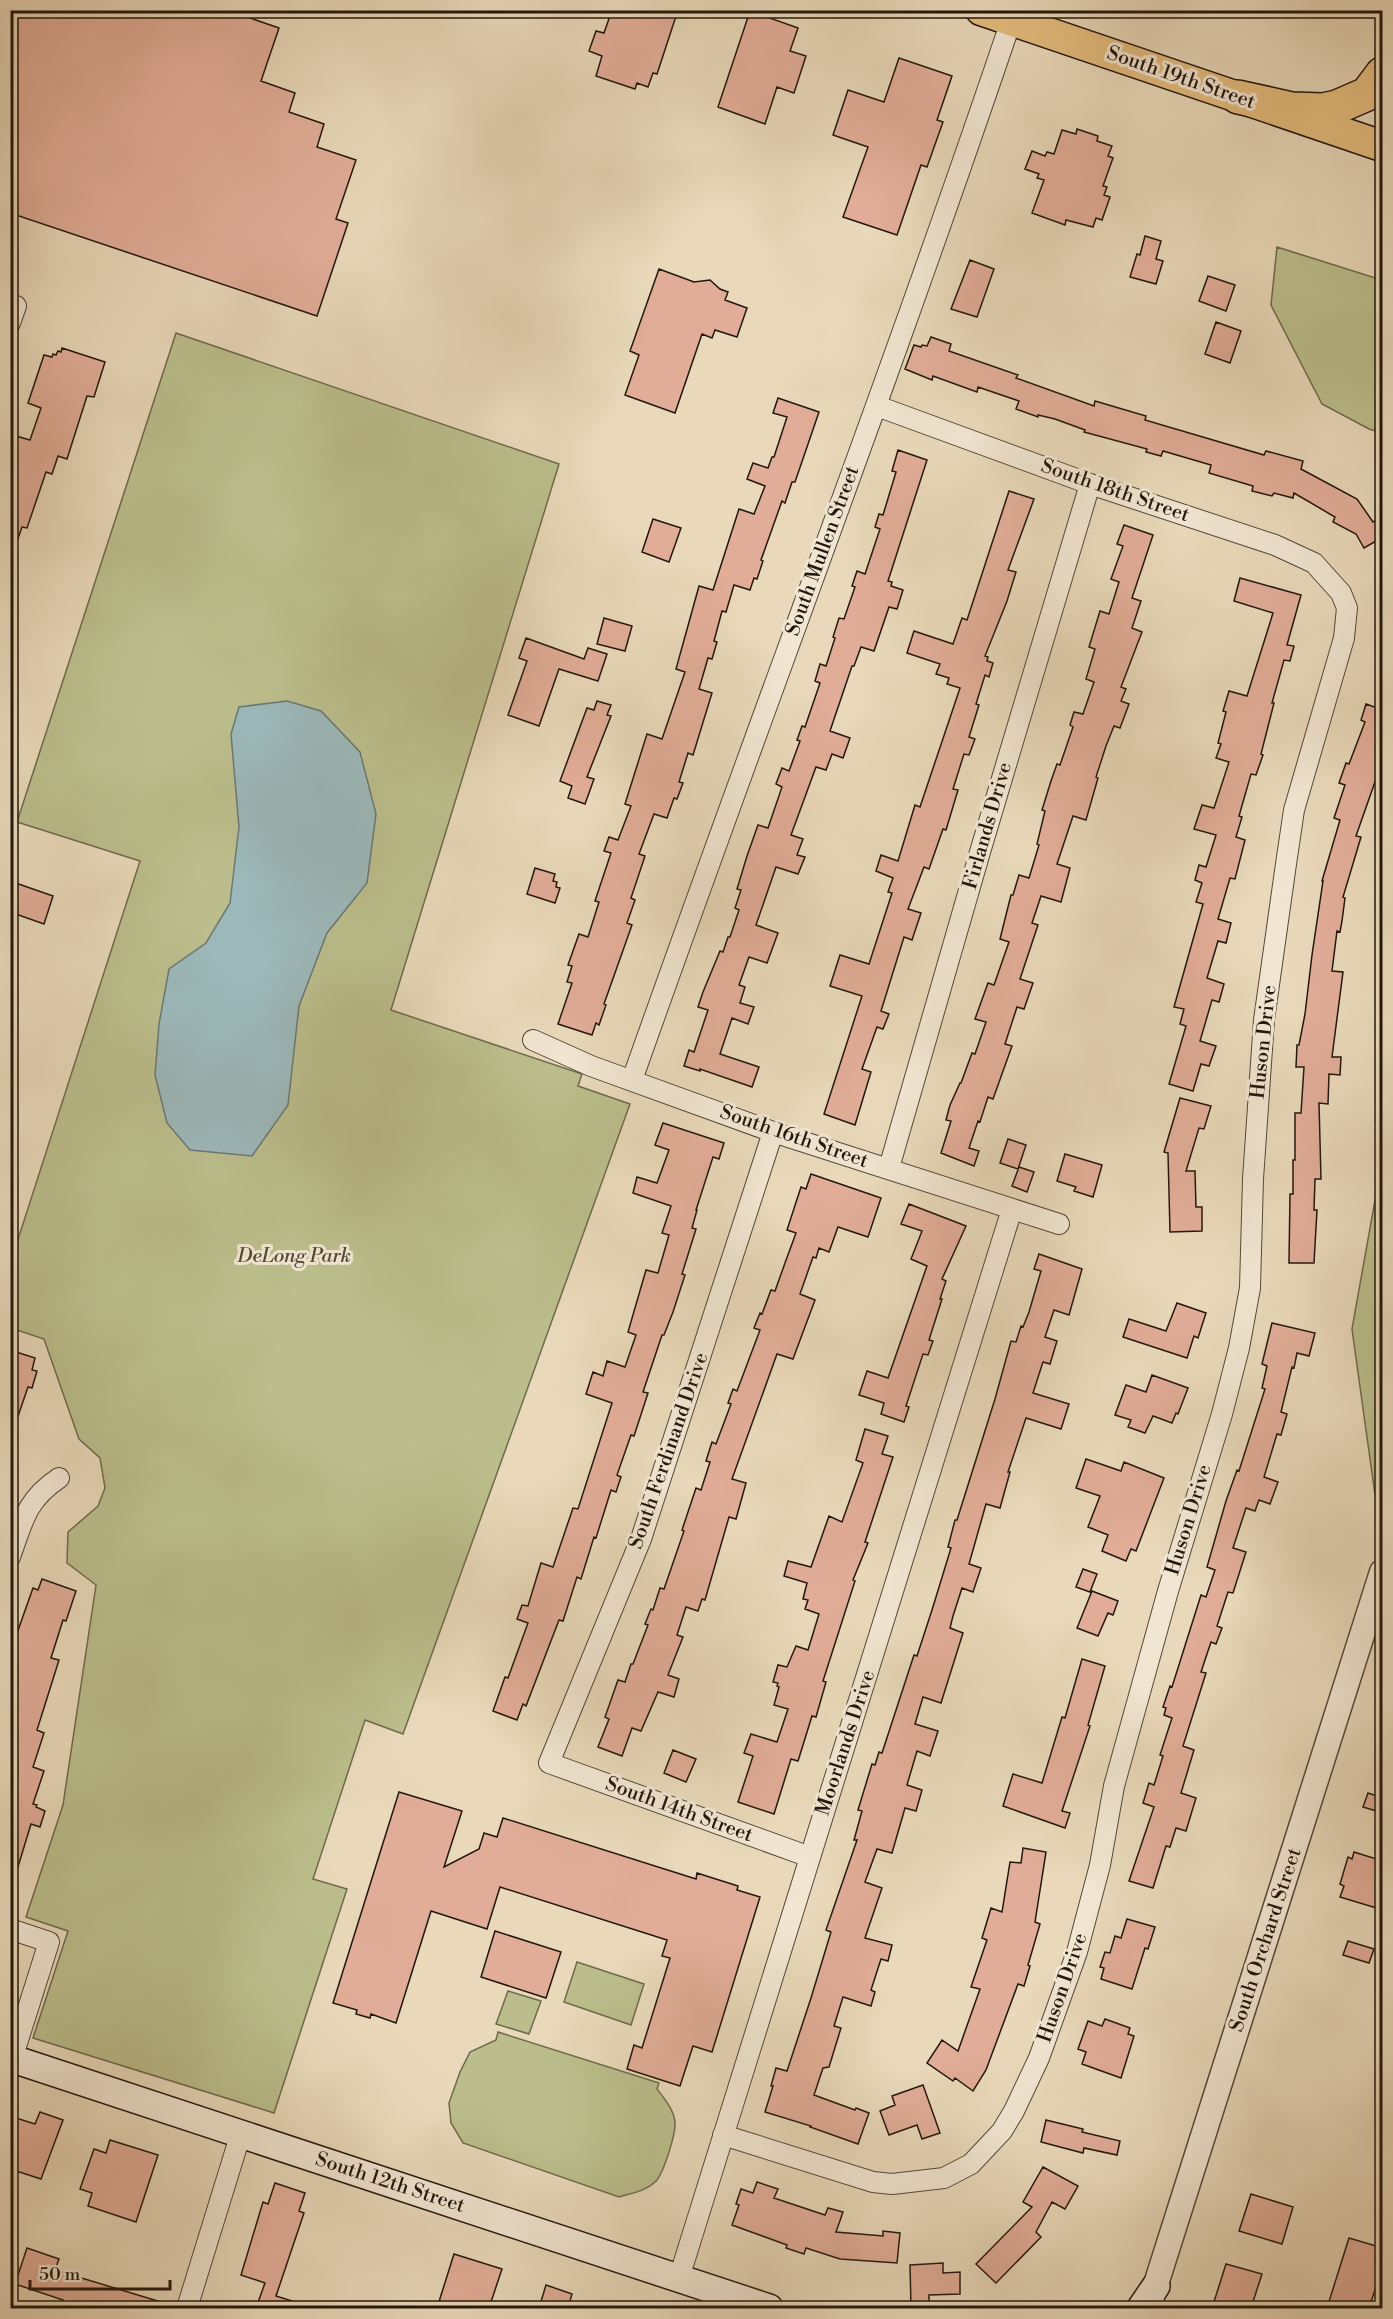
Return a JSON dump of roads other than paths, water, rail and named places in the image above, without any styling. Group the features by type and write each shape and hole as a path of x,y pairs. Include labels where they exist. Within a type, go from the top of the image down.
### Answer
{"highway":[{"path":"1238,97 1292,109 1323,110 1337,107 1367,94 1383,74"}],"main road":[{"name":"South 19th Street","path":"981,10 1383,146"},
{"name":"South 12th Street","path":"11,2058 769,2308"},
{"path":"1142,2308 1152,2297"}],"street":[{"name":"South Mullen Street","path":"632,1080 715,844 877,406 1011,21"},
{"name":"South 18th Street","path":"877,406 1090,484 1275,545 1314,563 1341,593"},
{"name":"Firlands Drive","path":"889,1168 1090,484"},
{"name":"Huson Drive","path":"723,2135 873,2182 892,2184 944,2178 971,2164 1002,2131 1039,2058 1077,1952 1100,1865 1114,1786 1239,1348 1250,1288 1253,1179 1264,1020 1294,810 1344,638 1347,608 1341,593"},
{"name":"South 16th Street","path":"533,1040 591,1066 773,1132 1059,1224"},
{"name":"South Ferdinand Drive","path":"549,1763 641,1539 773,1132"},
{"name":"Moorlands Drive","path":"679,2278 1012,1209"},
{"path":"10,1557 30,1504 44,1488 59,1478"},
{"name":"South Orchard Street","path":"1152,2297 1383,1572"},
{"name":"South 14th Street","path":"549,1763 810,1857"},
{"path":"10,1929 49,1942 11,2058"},
{"path":"187,2308 241,2133"}],"water":[{"path":"287,701 321,711 360,752 376,814 367,883 327,933 299,1006 288,1105 252,1156 190,1150 167,1123 155,1075 159,1024 169,969 206,943 230,903 239,827 231,734 239,707"}],"park label":[{"name":"DeLong Park","path":"294,1256"}]}
